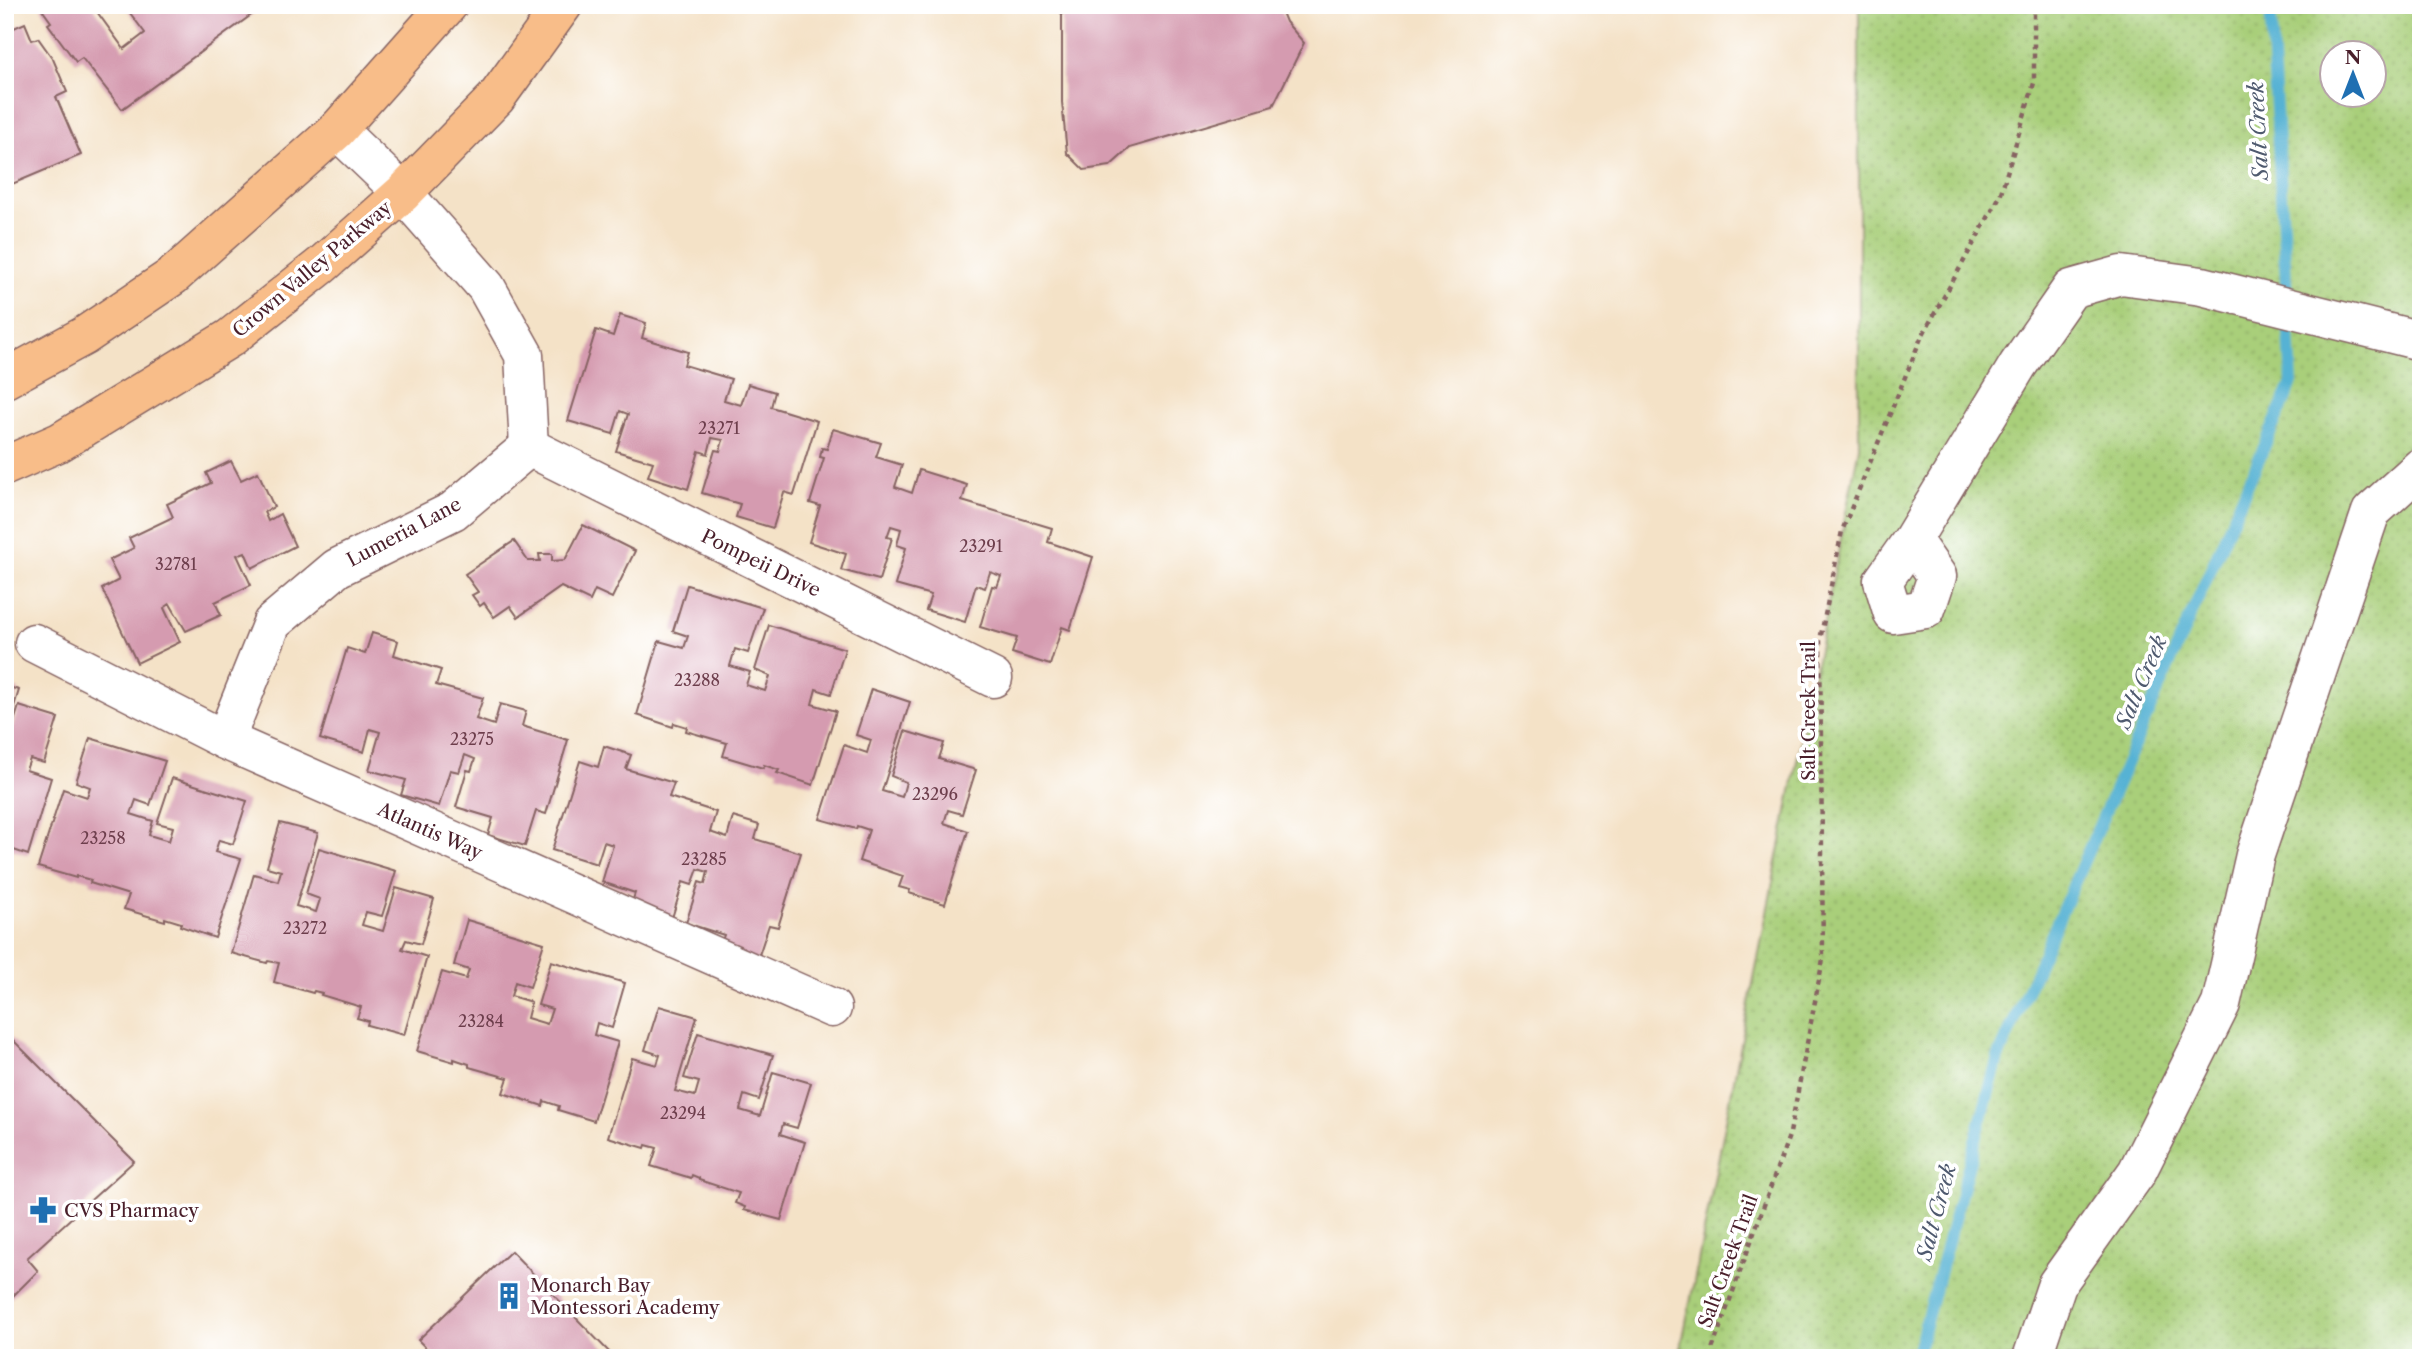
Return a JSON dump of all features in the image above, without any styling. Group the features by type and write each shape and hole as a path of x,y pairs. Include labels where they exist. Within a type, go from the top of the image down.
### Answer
{"main road":[{"path":"5,379 84,336 173,276 337,130 449,5"},
{"name":"Crown Valley Parkway","path":"5,466 60,442 230,338 322,265 403,193 496,97 563,5"}],"street":[{"path":"337,130 403,193 486,287 524,355 529,447"},
{"path":"1912,540 2018,365 2071,289 2121,275 2202,286 2421,341"},
{"name":"Pompeii Drive","path":"529,447 993,678"},
{"name":"Lumeria Lane","path":"225,740 272,623 337,568 453,511 529,447"},
{"path":"2032,1358 2057,1284 2137,1172 2221,1003 2255,855 2371,512 2421,467"},
{"name":"Atlantis Way","path":"34,643 225,740 832,1008"}],"path":[{"name":"Salt Creek Trail","path":"1709,1358 1790,1133 1823,959 1820,640 1842,531 1921,338 2000,195 2034,83 2034,5"}],"green space":[{"path":"1859,5 2421,5 2421,1358 1679,1358 1859,447"}],"building":[{"path":"45,5 92,5 124,49 145,33 124,5 176,5 178,8 182,5 265,5 122,109 82,58 76,62 48,24 51,22 41,8"},
{"path":"1053,5 1279,5 1286,22 1304,43 1273,106 1130,148 1110,166 1084,170 1067,153 1062,102 1062,14"},
{"path":"25,23 32,40 38,38 53,59 67,92 56,97 81,155 5,187 5,32"},
{"path":"620,315 646,323 642,338 688,352 684,365 731,379 724,400 741,405 748,384 775,392 771,407 817,421 794,495 784,492 773,528 736,517 740,504 702,493 715,450 720,451 723,440 712,438 708,454 699,451 688,489 648,476 653,462 616,451 628,414 620,411 613,434 568,421 596,330 613,336"},
{"path":"833,429 881,443 876,457 902,465 895,487 912,493 919,470 967,485 962,501 1052,528 1048,542 1093,557 1070,630 1062,627 1050,665 1012,653 1017,638 980,627 992,586 997,587 1001,576 990,572 985,588 976,585 965,622 926,610 931,595 895,585 906,548 897,545 901,529 891,526 887,537 892,538 879,580 841,570 846,554 809,542 820,506 810,503 824,458 820,457 822,448 827,449"},
{"path":"231,461 241,480 258,472 274,507 264,512 268,521 280,514 295,546 252,568 245,552 237,555 251,585 215,602 221,615 186,631 170,604 164,608 180,642 137,663 102,589 119,580 109,560 134,548 129,538 173,517 167,504 211,483 206,473"},
{"path":"583,525 635,551 612,598 595,590 590,601 561,587 518,617 510,606 494,617 484,603 480,606 472,595 478,592 465,574 514,541 528,561 540,561 539,554 552,554 552,561 565,560"},
{"path":"687,585 763,608 748,653 735,649 730,666 750,672 746,685 765,691 770,676 755,670 769,625 845,649 831,694 816,689 812,704 836,711 813,785 777,773 779,770 764,765 763,768 723,756 727,743 686,731 687,727 674,723 673,727 637,715 659,641 684,648 688,636 673,631"},
{"path":"372,633 398,641 394,655 441,670 436,685 483,698 476,719 494,725 500,704 526,711 522,726 568,740 546,814 536,811 525,846 488,835 493,818 456,807 467,770 471,771 475,759 465,755 459,772 450,770 439,806 401,795 406,780 369,770 380,732 370,729 364,752 320,739 347,648 365,654"},
{"path":"5,686 19,690 6,733 5,733"},
{"path":"871,689 910,702 882,791 902,797 906,782 891,776 905,731 944,743 939,759 976,770 962,814 948,810 944,823 968,831 945,904 909,893 910,890 899,887 903,876 859,861 869,830 820,819 844,745 867,753 871,740 856,735"},
{"path":"19,706 58,718 44,763 30,759 26,770 51,778 28,855 5,847 5,750"},
{"path":"90,738 165,761 150,805 136,800 131,814 153,821 149,835 169,841 173,827 157,823 172,778 247,801 233,844 219,840 215,852 241,859 215,938 180,926 181,923 124,909 129,895 90,883 91,880 38,867 63,789 87,797 90,787 76,782"},
{"path":"604,746 631,755 626,769 674,783 669,797 716,812 710,832 727,838 733,817 759,825 755,839 801,853 778,927 769,925 757,961 719,950 724,935 686,923 699,882 705,884 708,872 698,869 692,885 683,882 672,918 631,906 635,893 602,882 613,845 604,842 597,864 552,850 580,761 598,767"},
{"path":"280,823 318,833 296,906 316,912 320,899 306,894 319,848 396,871 382,916 366,912 362,925 383,931 396,888 434,899 421,944 406,940 402,949 427,957 404,1035 367,1025 368,1021 357,1018 361,1007 321,995 322,993 274,982 279,963 267,963 231,953 254,874 278,881 281,871 267,867"},
{"path":"467,920 544,943 530,987 515,982 511,996 531,1002 527,1018 547,1024 552,1009 538,1005 551,961 625,983 612,1028 597,1023 594,1035 618,1042 594,1121 558,1110 559,1106 544,1101 543,1106 503,1093 508,1078 469,1067 469,1064 454,1059 454,1062 417,1051 442,972 466,979 469,970 454,965"},
{"path":"659,1006 697,1017 675,1091 695,1096 699,1082 684,1078 698,1033 773,1055 759,1100 744,1095 740,1110 760,1116 773,1072 811,1083 797,1128 783,1124 780,1134 805,1142 781,1220 744,1210 745,1207 735,1203 739,1193 699,1180 692,1175 691,1178 651,1166 657,1148 646,1145 645,1148 608,1137 632,1058 657,1065 660,1055 645,1050"},
{"name":"CVS Pharmacy","path":"5,1032 134,1161 27,1258 38,1271 5,1304"},
{"name":"Monarch Bay Montessori Academy","path":"511,1251 615,1358 436,1358 418,1340"}],"waterway":[{"name":"Salt Creek","path":"1916,1358 1998,1058 2292,383 2270,5"}],"place":[{"name":"CVS Pharmacy","path":"43,1210"},
{"name":"Monarch Bay Montessori Academy","path":"509,1296"}]}
